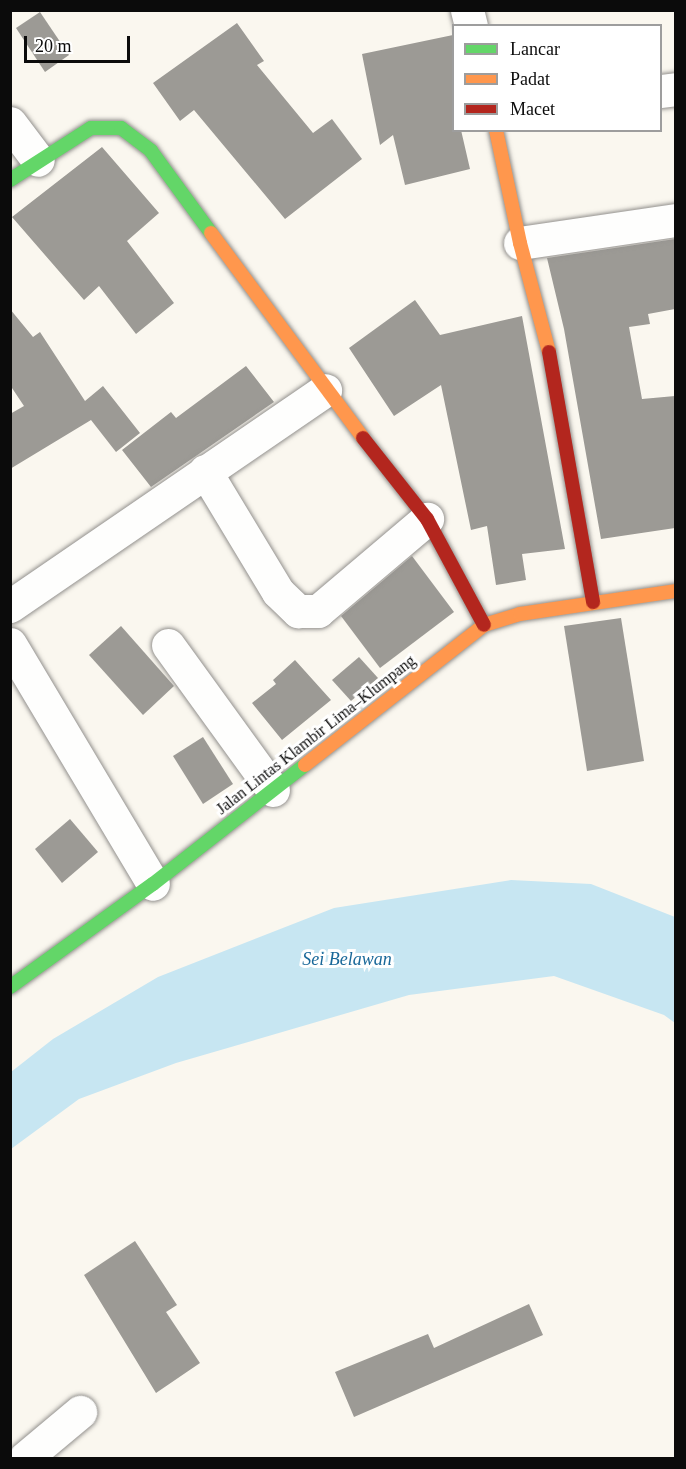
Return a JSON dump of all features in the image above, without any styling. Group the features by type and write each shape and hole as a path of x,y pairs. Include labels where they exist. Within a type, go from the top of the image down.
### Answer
{"street":[{"path":"10,123 38,160"},
{"path":"10,180 38,160 92,128 108,126 121,128 151,151 325,390 427,519 484,625"},
{"path":"496,132 520,243 546,332 593,602"},
{"path":"520,243 675,220"},
{"path":"10,606 325,390"},
{"path":"205,471 278,591 298,611 318,611 427,519"},
{"name":"Jalan Lintas Klambir Lima–Klumpang","path":"10,987 153,884 484,625 593,602 675,591"},
{"path":"10,644 153,884"},
{"path":"168,645 273,790"},
{"path":"25,1458 80,1412"}],"water":[{"name":"Sei Belawan","path":"511,880 591,884 675,917 675,1023 664,1015 554,976 409,995 176,1063 79,1099 11,1149 11,1072 53,1039 158,977 334,908"}],"building":[{"path":"40,12 69,55 45,72 16,28"},
{"path":"237,23 264,61 257,65 313,133 332,119 362,159 285,219 194,110 180,121 153,83"},
{"path":"452,35 452,132 461,132 470,169 405,185 393,135 380,145 362,54"},
{"path":"102,147 159,213 127,241 174,303 136,334 99,286 84,300 12,217"},
{"path":"675,239 675,309 648,314 650,324 629,327 642,399 675,396 675,528 601,539 564,329 547,258"},
{"path":"415,300 440,335 522,316 565,549 522,554 526,580 496,585 487,526 471,530 441,385 394,416 349,348"},
{"path":"10,309 33,337 40,332 85,401 103,386 140,433 116,452 91,420 10,469 10,414 24,406 10,385"},
{"path":"246,366 274,402 151,487 122,450 171,412 176,418"},
{"path":"412,556 454,612 380,668 341,616"},
{"path":"621,618 644,761 587,771 564,626"},
{"path":"121,626 174,686 143,715 89,655"},
{"path":"359,657 378,678 351,701 332,680"},
{"path":"295,660 331,700 282,740 252,703 276,684 273,680"},
{"path":"203,737 233,784 203,804 173,756"},
{"path":"70,819 98,852 62,883 35,849"},
{"path":"135,1241 177,1305 166,1312 200,1363 156,1393 84,1275"},
{"path":"529,1304 543,1335 354,1417 335,1372 428,1334 434,1348"}],"traffic: fast":[{"path":"10,180 91,128 121,128 151,151 211,233"},
{"path":"10,987 153,884 305,765"}],"traffic: slow":[{"path":"496,132 520,243 549,352"},
{"path":"211,233 363,438"},
{"path":"305,765 484,625 520,614 676,591"}],"traffic: jam":[{"path":"549,352 593,602"},
{"path":"363,438 427,519 484,625"}]}
